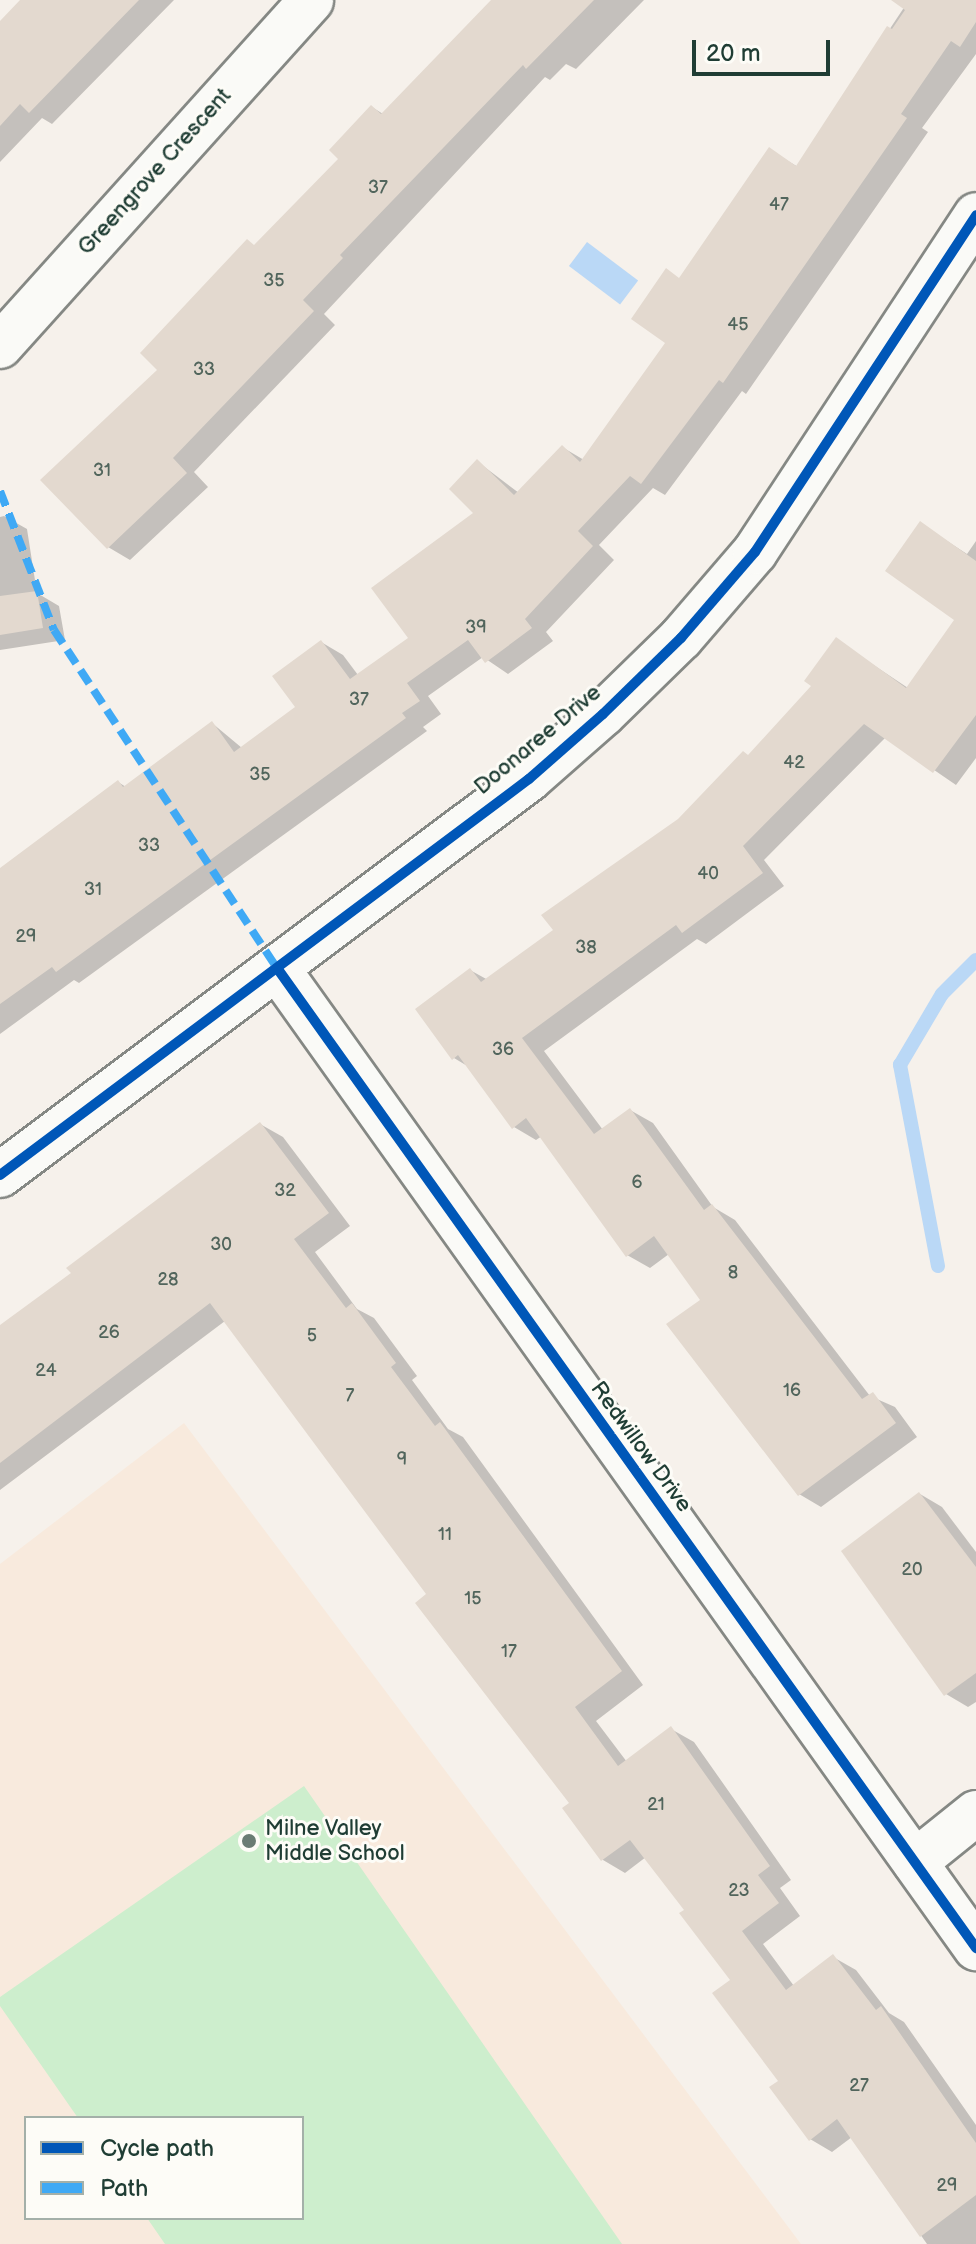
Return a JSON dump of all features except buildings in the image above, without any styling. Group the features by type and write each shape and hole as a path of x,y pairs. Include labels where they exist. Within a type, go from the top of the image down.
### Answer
{"street":[{"name":"Greengrove Crescent","path":"0,346 311,0"},
{"name":"Doonaree Drive","path":"0,1175 277,968 359,901 529,779 681,638 755,552 976,215"},
{"name":"Redwillow Drive","path":"277,968 976,1948"},
{"path":"915,1862 976,1813"}],"shaded area":[{"name":"Milne Valley Middle School","path":"184,1423 801,2244 0,2244 0,1564"}],"green space":[{"path":"304,1786 622,2244 165,2244 148,2220 304,2220 304,2116 77,2116 0,2006 0,1997"}],"water":[{"path":"587,242 638,281 620,304 569,266"}],"waterway":[{"path":"938,1266 900,1065 942,994 976,960"}],"marked path":[{"path":"0,491 54,630 277,968"}],"cycle path":[{"path":"0,1175 529,779 603,714 681,638 755,552 976,215"},
{"path":"277,968 976,1948"}],"place":[{"name":"Milne Valley Middle School","path":"249,1841"}]}
